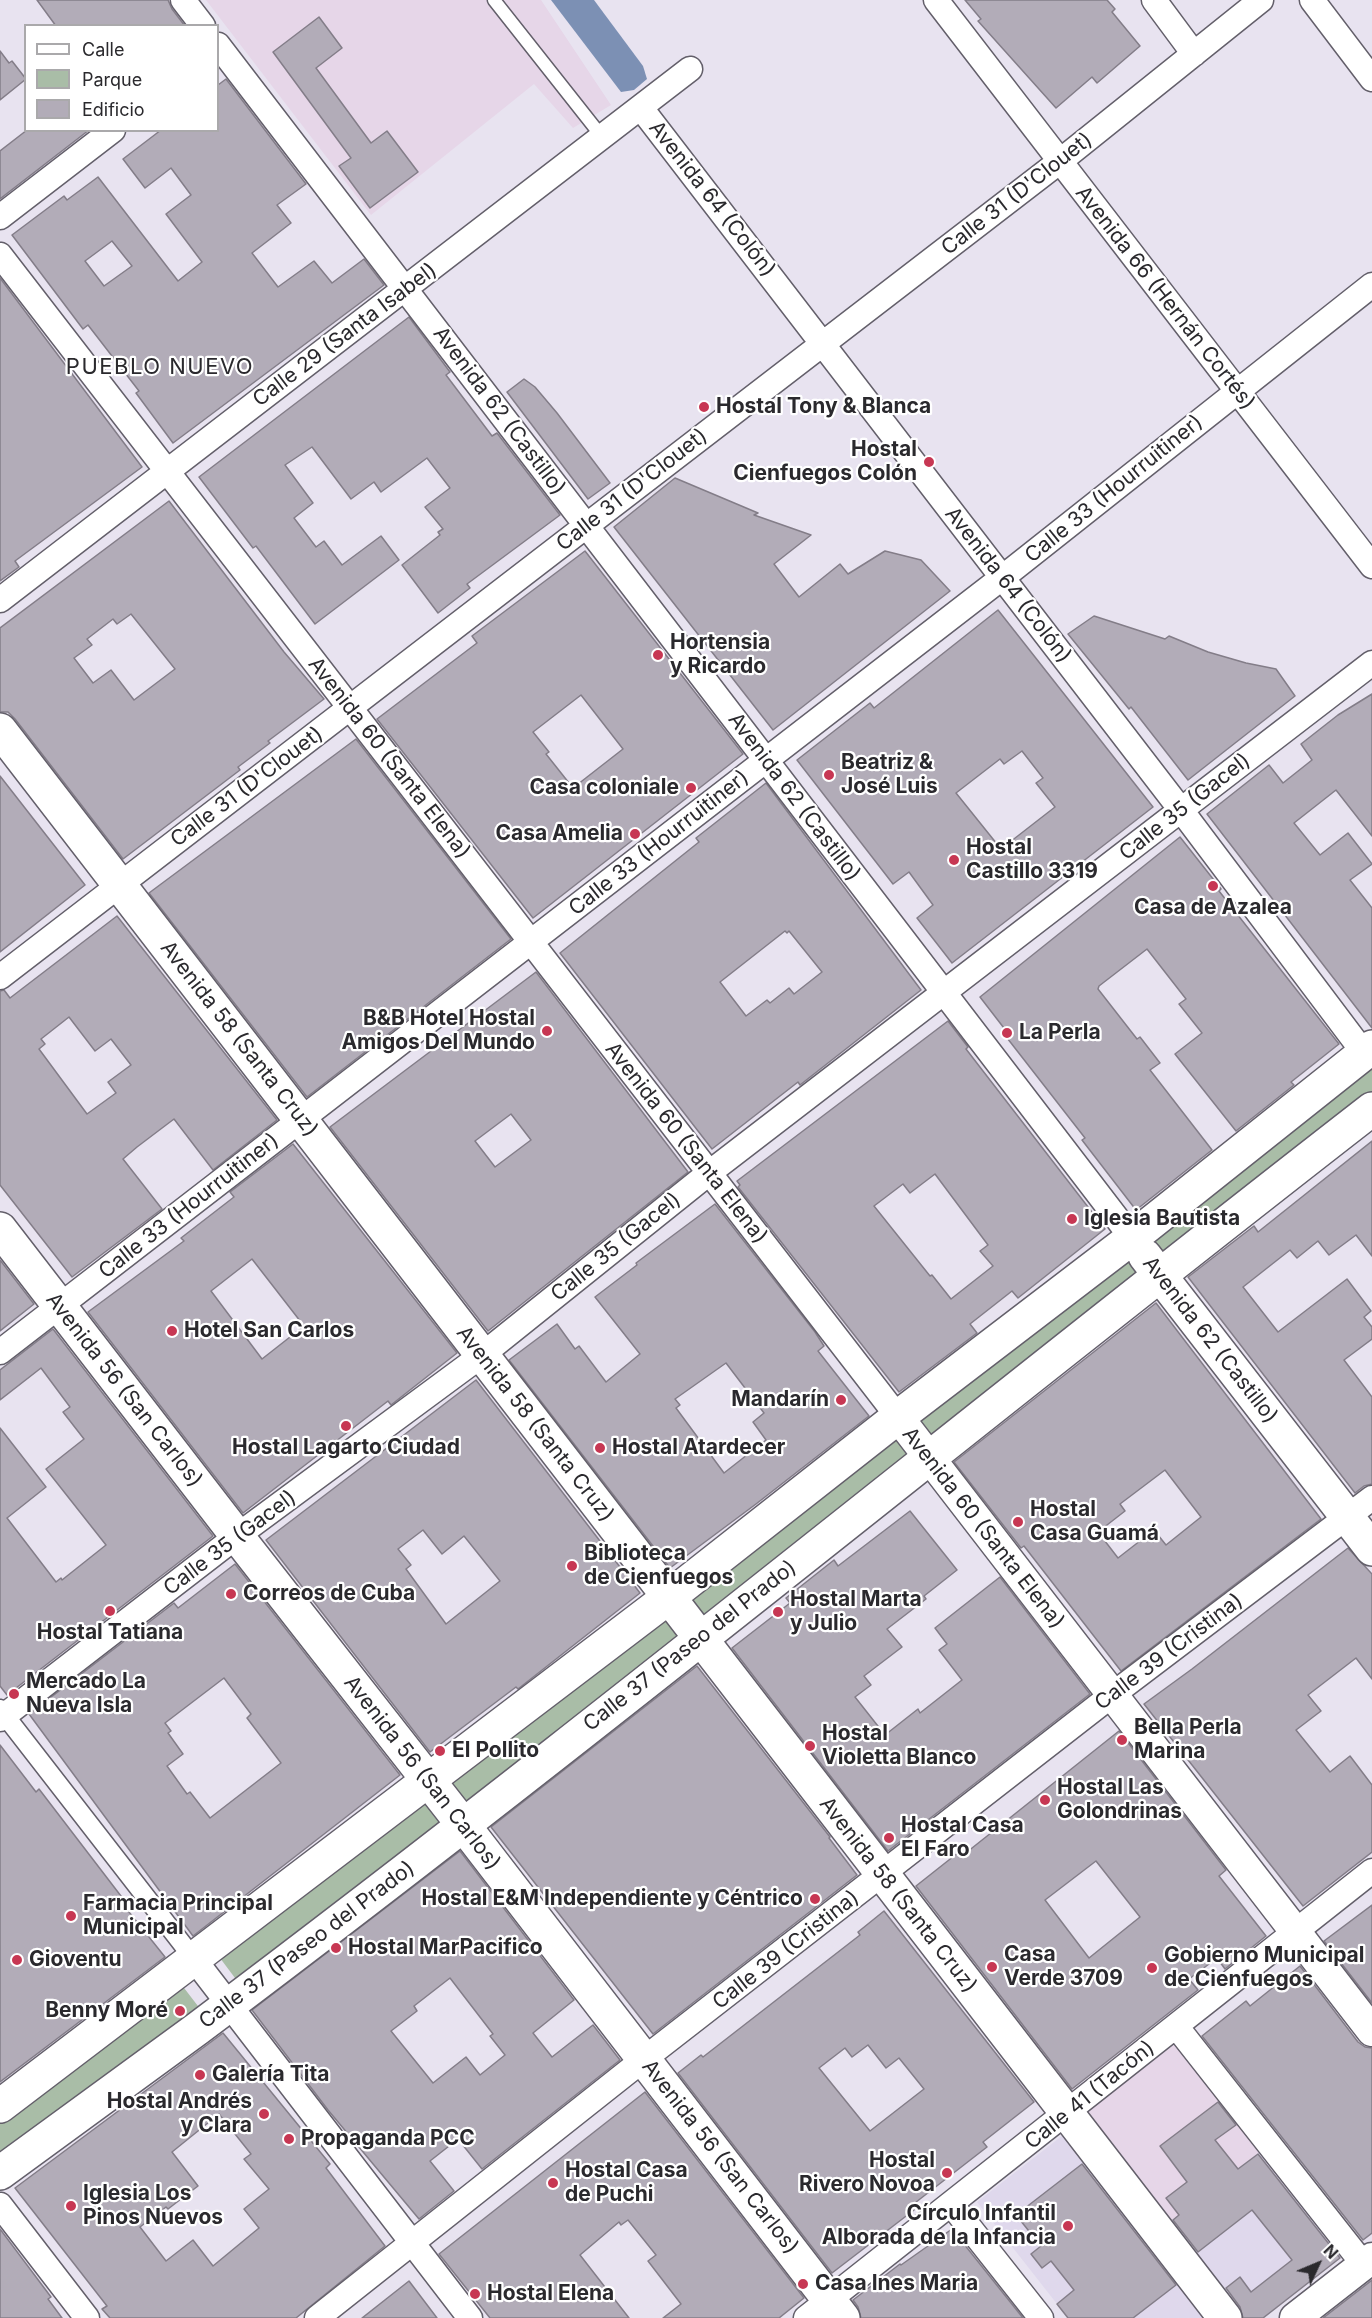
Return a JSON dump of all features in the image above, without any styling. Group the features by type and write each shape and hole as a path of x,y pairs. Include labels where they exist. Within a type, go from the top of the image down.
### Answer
{"main road":[{"name":"Avenida 58 (Santa Cruz)","path":"0,730 1225,2318"},
{"path":"0,2106 669,1598 898,1417 1369,1054"},
{"name":"Calle 37 (Paseo del Prado)","path":"0,2173 229,2005 463,1825 1159,1274 1372,1109"},
{"name":"Avenida 56 (San Carlos)","path":"0,1229 644,2059 826,2312"},
{"name":"Avenida 62 (Castillo)","path":"1132,1238 1159,1274 1360,1508 1372,1549"}],"street":[{"path":"183,0 201,24"},
{"name":"Avenida 66 (Hernán Cortés)","path":"936,0 1372,566"},
{"path":"1154,0 1194,54"},
{"name":"Calle 31 (D'Clouet)","path":"0,977 1059,162 1261,0"},
{"path":"1312,0 1372,79"},
{"name":"Avenida 62 (Castillo)","path":"219,49 1132,1238"},
{"name":"Calle 29 (Santa Isabel)","path":"0,600 690,69"},
{"name":"Avenida 64 (Colón)","path":"641,108 1369,1054"},
{"path":"0,216 110,132"},
{"name":"Avenida 60 (Santa Elena)","path":"0,255 1372,2031"},
{"name":"Calle 33 (Hourruitiner)","path":"0,1352 1002,577 1372,285"},
{"name":"Calle 35 (Gacel)","path":"2,1714 482,1354 709,1173 1372,663"},
{"name":"Calle 39 (Cristina)","path":"316,2318 644,2059 1112,1695 1360,1508"},
{"path":"2,1714 470,2318"},
{"name":"Calle 41 (Tacón)","path":"826,2312 951,2204 1372,1871"},
{"path":"1176,2026 1368,2261 1295,2318"},
{"path":"951,2204 1041,2318"},
{"path":"0,2205 87,2318"}],"lane":[{"path":"494,0 603,138"}],"shaded area":[{"path":"206,0 541,0 611,105 573,128 534,84 371,215"},
{"path":"1175,2044 1260,2152 1168,2223 1084,2114"},
{"name":"Círculo Infantil Alborada de la Infancia","path":"1067,2132 1214,2318 1068,2318 977,2202"},
{"path":"1260,2152 1341,2257 1263,2318 1242,2318 1168,2223"}],"green space":[{"path":"1372,1058 1372,1097 238,1982 217,1954"},
{"path":"181,1984 201,2010 0,2162 0,2121"}],"water":[{"path":"551,0 594,0 643,66 647,79 634,90 621,92"}],"building":[{"path":"37,0 168,0 183,24 55,24"},
{"path":"965,0 1107,0 1115,9 1112,12 1140,46 1097,83 1092,77 1056,108 978,21 981,19"},
{"path":"319,17 342,48 316,68 371,143 387,131 418,172 370,208 339,166 351,158 273,52"},
{"path":"0,51 9,63 12,61 24,76 24,81 0,100"},
{"path":"226,79 306,184 277,205 291,223 252,253 278,287 314,261 332,283 364,259 384,285 173,443 136,393 139,391 88,325 83,329 12,235 64,196 67,200 98,177 178,281 202,262 166,214 191,195 171,168 145,188 123,159 158,132 219,132 219,84","holes":["112,241 132,266 104,286 85,261"]},
{"path":"24,132 86,132 0,199 0,151"},
{"path":"0,278 142,467 15,561 19,567 0,581"},
{"path":"409,317 450,372 446,375 492,436 497,433 560,515 467,584 470,588 438,613 402,565 440,535 438,532 443,529 425,507 450,488 427,458 381,492 374,482 351,499 312,447 285,465 313,503 294,518 316,547 324,541 342,565 381,536 399,560 315,624 256,546 253,548 199,477"},
{"path":"524,379 535,387 557,413 610,483 588,499 507,392"},
{"path":"675,478 758,513 754,515 811,535 774,564 799,597 840,564 848,574 885,551 921,560 950,591 773,730 614,527"},
{"path":"169,501 284,652 324,699 268,741 270,743 238,767 240,770 123,859 15,719 8,712 0,712 0,628","holes":["131,614 175,669 134,700 111,670 93,683 74,658 92,645 87,639 113,619 117,624"]},
{"path":"585,551 743,754 533,918 377,719 477,643 472,636","holes":["581,695 623,749 573,788 546,754 549,752 533,732"]},
{"path":"998,610 1153,807 952,963 917,918 933,905 909,872 893,884 797,760 870,703 874,708","holes":["1022,751 1043,778 1036,783 1055,807 1001,849 956,793 1000,759 1004,764"]},
{"path":"1094,616 1165,639 1169,636 1208,652 1276,669 1295,696 1188,780 1131,707 1129,709 1068,634"},
{"path":"1372,694 1372,836 1336,790 1294,823 1320,855 1348,833 1372,864 1350,880 1372,908 1372,1028 1207,814 1269,765 1283,783 1312,760 1301,744 1338,715"},
{"path":"356,739 511,939 307,1097 149,893"},
{"path":"0,776 85,885 0,952"},
{"path":"766,783 921,990 800,1085 798,1082 712,1149 560,953 699,842 696,838","holes":["785,931 787,933 789,931 822,972 794,994 789,988 770,1003 767,1000 746,1016 720,982"]},
{"path":"1180,837 1221,889 1219,891 1339,1044 1291,1082 1294,1085 1236,1131 1175,1054 1202,1033 1179,1004 1186,999 1147,949 1099,986 1098,989 1137,1039 1140,1037 1160,1063 1150,1070 1212,1150 1136,1210 1082,1140 1085,1138 1004,1034 1007,1032 980,997"},
{"path":"117,916 277,1120 213,1170 174,1119 137,1147 123,1159 162,1209 72,1277 0,1185 0,991 4,990 10,998","holes":["69,1017 95,1051 111,1039 131,1065 108,1082 116,1093 87,1114 39,1049 45,1044 41,1039"]},
{"path":"536,972 688,1172 488,1331 330,1127","holes":["511,1114 531,1140 495,1167 475,1141"]},
{"path":"948,1021 968,1047 966,1049 1105,1229 1018,1298 1012,1291 970,1324 977,1333 899,1392 738,1187 740,1185 737,1181","holes":["935,1174 988,1245 980,1251 993,1266 951,1299 874,1206 903,1184 910,1193"]},
{"path":"1372,1141 1372,1256 1356,1235 1329,1255 1318,1241 1297,1258 1290,1250 1243,1287 1278,1332 1347,1279 1371,1311 1364,1317 1372,1327 1372,1339 1344,1360 1372,1397 1372,1484 1364,1486 1355,1493 1188,1277 1254,1226 1258,1232"},
{"path":"293,1144 457,1353 391,1405 388,1401 243,1513 88,1312 184,1241 181,1238 234,1197 230,1192","holes":["252,1259 304,1326 262,1359 211,1291"]},
{"path":"715,1204 815,1332 824,1346 818,1351 869,1416 670,1568 509,1360 557,1324 575,1349 579,1346 606,1382 640,1354 595,1297 637,1265 636,1263","holes":["726,1363 764,1413 753,1422 766,1440 724,1473 676,1408 680,1405 675,1399"]},
{"path":"0,1260 34,1304 0,1331"},
{"path":"1156,1303 1321,1519 1121,1671 1024,1546 1021,1548 954,1462","holes":["1165,1470 1201,1517 1166,1545 1154,1530 1118,1558 1098,1532 1125,1511 1120,1504"]},
{"path":"53,1329 213,1536 7,1695 0,1686 0,1428 46,1487 7,1518 56,1582 61,1578 62,1580 106,1545 46,1469 84,1439 63,1412 70,1407 41,1368 0,1400 0,1370"},
{"path":"476,1380 640,1593 518,1689 516,1687 430,1752 266,1540","holes":["423,1530 442,1554 464,1536 500,1581 446,1624 406,1569 411,1565 398,1549"]},
{"path":"910,1511 957,1570 924,1596 926,1599 887,1629 902,1647 864,1676 871,1685 855,1697 885,1735 918,1709 920,1713 962,1680 939,1650 947,1644 935,1628 1000,1577 1090,1694 888,1851 732,1648 790,1603 786,1598 834,1560 838,1566"},
{"path":"1348,1548 1372,1574 1372,1679 1356,1658 1308,1695 1321,1711 1296,1730 1330,1772 1350,1756 1372,1785 1372,1852 1303,1906 1144,1704"},
{"path":"235,1564 400,1775 193,1936 29,1714 174,1603 178,1608","holes":["224,1678 251,1714 247,1718 281,1763 210,1818 190,1792 187,1794 167,1766 183,1754 168,1733 171,1731 165,1723"]},
{"path":"697,1666 857,1875 653,2034 491,1827"},
{"path":"1119,1731 1226,1870 1219,1876 1266,1936 1225,1969 1217,1958 1189,1979 1198,1990 1072,2089 916,1886 959,1852 962,1856","holes":["1096,1861 1140,1917 1089,1958 1045,1900"]},
{"path":"0,1745 36,1792 39,1789 124,1900 121,1902 165,1957 0,2082"},
{"path":"460,1851 574,2000 533,2033 552,2057 593,2025 620,2060 482,2169 458,2139 430,2161 454,2191 419,2219 328,2110 252,2010","holes":["450,1978 493,2034 490,2036 505,2055 480,2075 466,2057 433,2083 391,2031 417,2011 414,2006"]},
{"path":"1372,1905 1372,2003 1324,1941"},
{"path":"884,1911 1034,2102 983,2142 987,2147 911,2206 914,2210 832,2273 678,2073 701,2055 703,2057 860,1935 858,1932","holes":["868,2045 886,2068 899,2058 924,2089 870,2131 819,2068 845,2048 852,2057"]},
{"path":"1300,1966 1358,2042 1365,2047 1372,2048 1372,2233 1363,2240 1202,2036 1246,2001 1250,2006"},
{"path":"223,2033 330,2164 326,2168 385,2246 296,2318 110,2318 102,2309 107,2306 15,2188","holes":["219,2114 251,2154 244,2159 269,2189 244,2209 259,2228 213,2266 193,2240 166,2261 140,2227 198,2186 172,2152"]},
{"path":"645,2092 804,2298 779,2318 663,2318 681,2304 648,2261 656,2255 628,2220 621,2225 619,2222 580,2255 629,2318 490,2318 439,2254"},
{"path":"1218,2102 1236,2125 1215,2140 1238,2169 1258,2154 1340,2258 1263,2318 1243,2318 1240,2307 1226,2288 1240,2277 1251,2292 1292,2260 1252,2210 1198,2252 1173,2220 1179,2215 1166,2198 1187,2182 1160,2146"},
{"path":"1082,2164 1176,2285 1133,2318 1068,2318 1057,2304 1074,2290 1051,2261 1042,2268 1031,2254 1041,2246 1016,2215"},
{"path":"0,2229 51,2297 48,2299 62,2318 0,2318"},
{"path":"952,2229 1023,2318 861,2318 853,2300 900,2264"},
{"path":"1372,2280 1372,2318 1323,2318"},
{"path":"409,2281 437,2318 362,2318"}],"place":[{"name":"Hostal Tony & Blanca","path":"704,407"},
{"name":"Hostal Cienfuegos Colón","path":"929,462"},
{"name":"Hortensia y Ricardo","path":"658,655"},
{"name":"Beatriz & José Luis","path":"829,775"},
{"name":"Casa coloniale","path":"691,788"},
{"name":"Casa Amelia","path":"635,834"},
{"name":"Hostal Castillo 3319","path":"954,860"},
{"name":"Casa de Azalea","path":"1213,886"},
{"name":"B&B Hotel Hostal Amigos Del Mundo","path":"547,1031"},
{"name":"La Perla","path":"1007,1033"},
{"name":"Iglesia Bautista","path":"1072,1219"},
{"name":"Hotel San Carlos","path":"172,1331"},
{"name":"Mandarín","path":"841,1400"},
{"name":"Hostal Lagarto Ciudad","path":"346,1426"},
{"name":"Hostal Atardecer","path":"600,1448"},
{"name":"Hostal Casa Guamá","path":"1018,1522"},
{"name":"Biblioteca de Cienfuegos","path":"572,1566"},
{"name":"Correos de Cuba","path":"231,1594"},
{"name":"Hostal Tatiana","path":"110,1611"},
{"name":"Hostal Marta y Julio","path":"778,1612"},
{"name":"Mercado La Nueva Isla","path":"14,1694"},
{"name":"Bella Perla Marina","path":"1122,1740"},
{"name":"Hostal Violetta Blanco","path":"810,1746"},
{"name":"El Pollito","path":"440,1751"},
{"name":"Hostal Las Golondrinas","path":"1045,1800"},
{"name":"Hostal Casa El Faro","path":"889,1838"},
{"name":"Hostal E&M Independiente y Céntrico","path":"815,1899"},
{"name":"Farmacia Principal Municipal","path":"71,1916"},
{"name":"Hostal MarPacifico","path":"336,1948"},
{"name":"Gioventu","path":"17,1960"},
{"name":"Casa Verde 3709","path":"992,1967"},
{"name":"Gobierno Municipal de Cienfuegos","path":"1152,1968"},
{"name":"Benny Moré","path":"180,2011"},
{"name":"Galería Tita","path":"200,2075"},
{"name":"Hostal Andrés y Clara","path":"264,2114"},
{"name":"Propaganda PCC","path":"289,2139"},
{"name":"Hostal Rivero Novoa","path":"947,2173"},
{"name":"Hostal Casa de Puchi","path":"553,2183"},
{"name":"Iglesia Los Pinos Nuevos","path":"71,2206"},
{"name":"Círculo Infantil Alborada de la Infancia","path":"1068,2226"},
{"name":"Casa Ines Maria","path":"803,2284"},
{"name":"Hostal Elena","path":"475,2294"}],"district":[{"name":"PUEBLO NUEVO","path":"160,367"}]}
